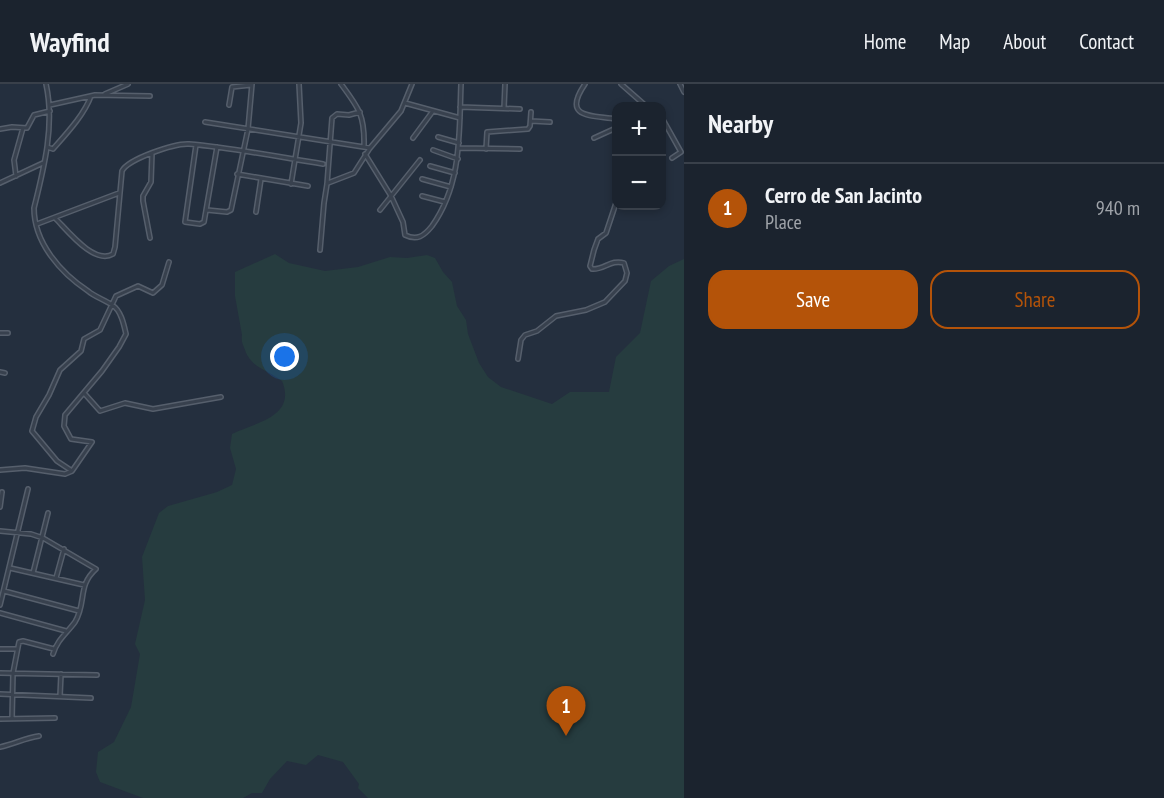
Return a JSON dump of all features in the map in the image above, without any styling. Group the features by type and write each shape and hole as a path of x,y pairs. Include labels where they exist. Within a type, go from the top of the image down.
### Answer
{"street":[{"path":"0,470 25,468 66,474 72,471 76,462 92,444 90,441 71,440 64,426 65,415 119,347 126,334 118,312 112,305 87,291 60,270 43,242 34,217 47,147 50,105 46,84"},
{"path":"103,95 128,84"},
{"path":"207,210 227,212 231,210 248,129 252,84 232,87 229,105"},
{"path":"291,184 301,115 299,84"},
{"path":"341,84 360,112 364,124 364,147"},
{"path":"327,184 352,176 365,154 401,111 412,84"},
{"path":"365,154 391,196 403,222 405,235 420,238 425,236 439,217 455,173 459,148 461,84"},
{"path":"504,108 505,84"},
{"path":"585,84 576,98 576,103 583,113 588,117 612,119"},
{"path":"621,84 641,102"},
{"path":"680,84 684,92"},
{"path":"50,105 103,95 150,96"},
{"path":"47,147 53,149 88,105 92,96"},
{"path":"405,103 460,118"},
{"path":"460,106 520,109"},
{"path":"0,129 29,127 37,113 50,111"},
{"path":"413,138 433,111"},
{"path":"320,250 332,118 334,115 360,112"},
{"path":"486,149 486,134 490,130 524,130 530,126 531,112"},
{"path":"205,122 370,148"},
{"path":"531,122 550,122"},
{"path":"666,125 681,152 672,158"},
{"path":"16,176 14,160 23,128"},
{"path":"594,138 612,130"},
{"path":"438,137 459,143"},
{"path":"55,218 92,253 100,257 111,255 115,247 119,193 124,167 152,153 187,143 323,164"},
{"path":"196,145 185,222 202,224 207,210 217,147"},
{"path":"459,148 520,149"},
{"path":"433,150 458,159"},
{"path":"150,238 143,196 151,182 152,153"},
{"path":"380,210 420,160"},
{"path":"0,183 43,163"},
{"path":"430,166 455,173"},
{"path":"237,174 308,186"},
{"path":"256,212 261,179"},
{"path":"422,179 451,187"},
{"path":"37,225 119,193"},
{"path":"422,196 445,202"},
{"path":"518,359 521,340 525,335 537,331 556,316 586,310 605,302 625,281 627,273 624,263 615,261 597,269 592,269 590,266 598,239 606,233 614,210"},
{"path":"72,471 57,461 32,431 36,417 60,370 81,351 84,339 100,330 116,296 138,286 153,293 162,285 169,262"},
{"path":"0,333 8,333"},
{"path":"84,393 100,411 125,404 153,409 220,397"},
{"path":"0,605 28,489"},
{"path":"0,507 2,492"},
{"path":"33,573 48,513"},
{"path":"0,531 42,538 96,569 87,577 80,611 75,622 56,644 54,652 23,641 19,642 13,673 12,719"},
{"path":"56,578 64,549"},
{"path":"9,568 84,585"},
{"path":"4,591 80,611"},
{"path":"0,613 66,631"},
{"path":"0,649 16,649"},
{"path":"0,673 97,675"},
{"path":"60,696 61,674"},
{"path":"0,694 91,698"},
{"path":"0,719 55,718"},
{"path":"0,747 39,736"}],"green space":[{"path":"275,254 289,263 325,271 358,267 390,257 407,258 427,255 435,258 452,282 457,306 466,320 468,334 479,363 488,377 501,387 552,404 570,392 609,392 616,357 640,333 651,281 669,266 684,259 684,798 368,798 358,788 359,784 343,762 318,755 306,765 287,761 270,779 262,793 252,793 243,798 143,798 100,782 96,772 98,752 114,742 131,707 140,654 135,644 145,600 142,557 159,513 168,506 217,492 232,485 236,469 230,448 232,434 271,417 284,403 285,393 282,381 256,365 248,356 242,341 235,296 235,272"}],"place":[{"name":"Cerro de San Jacinto","path":"566,736"}]}
